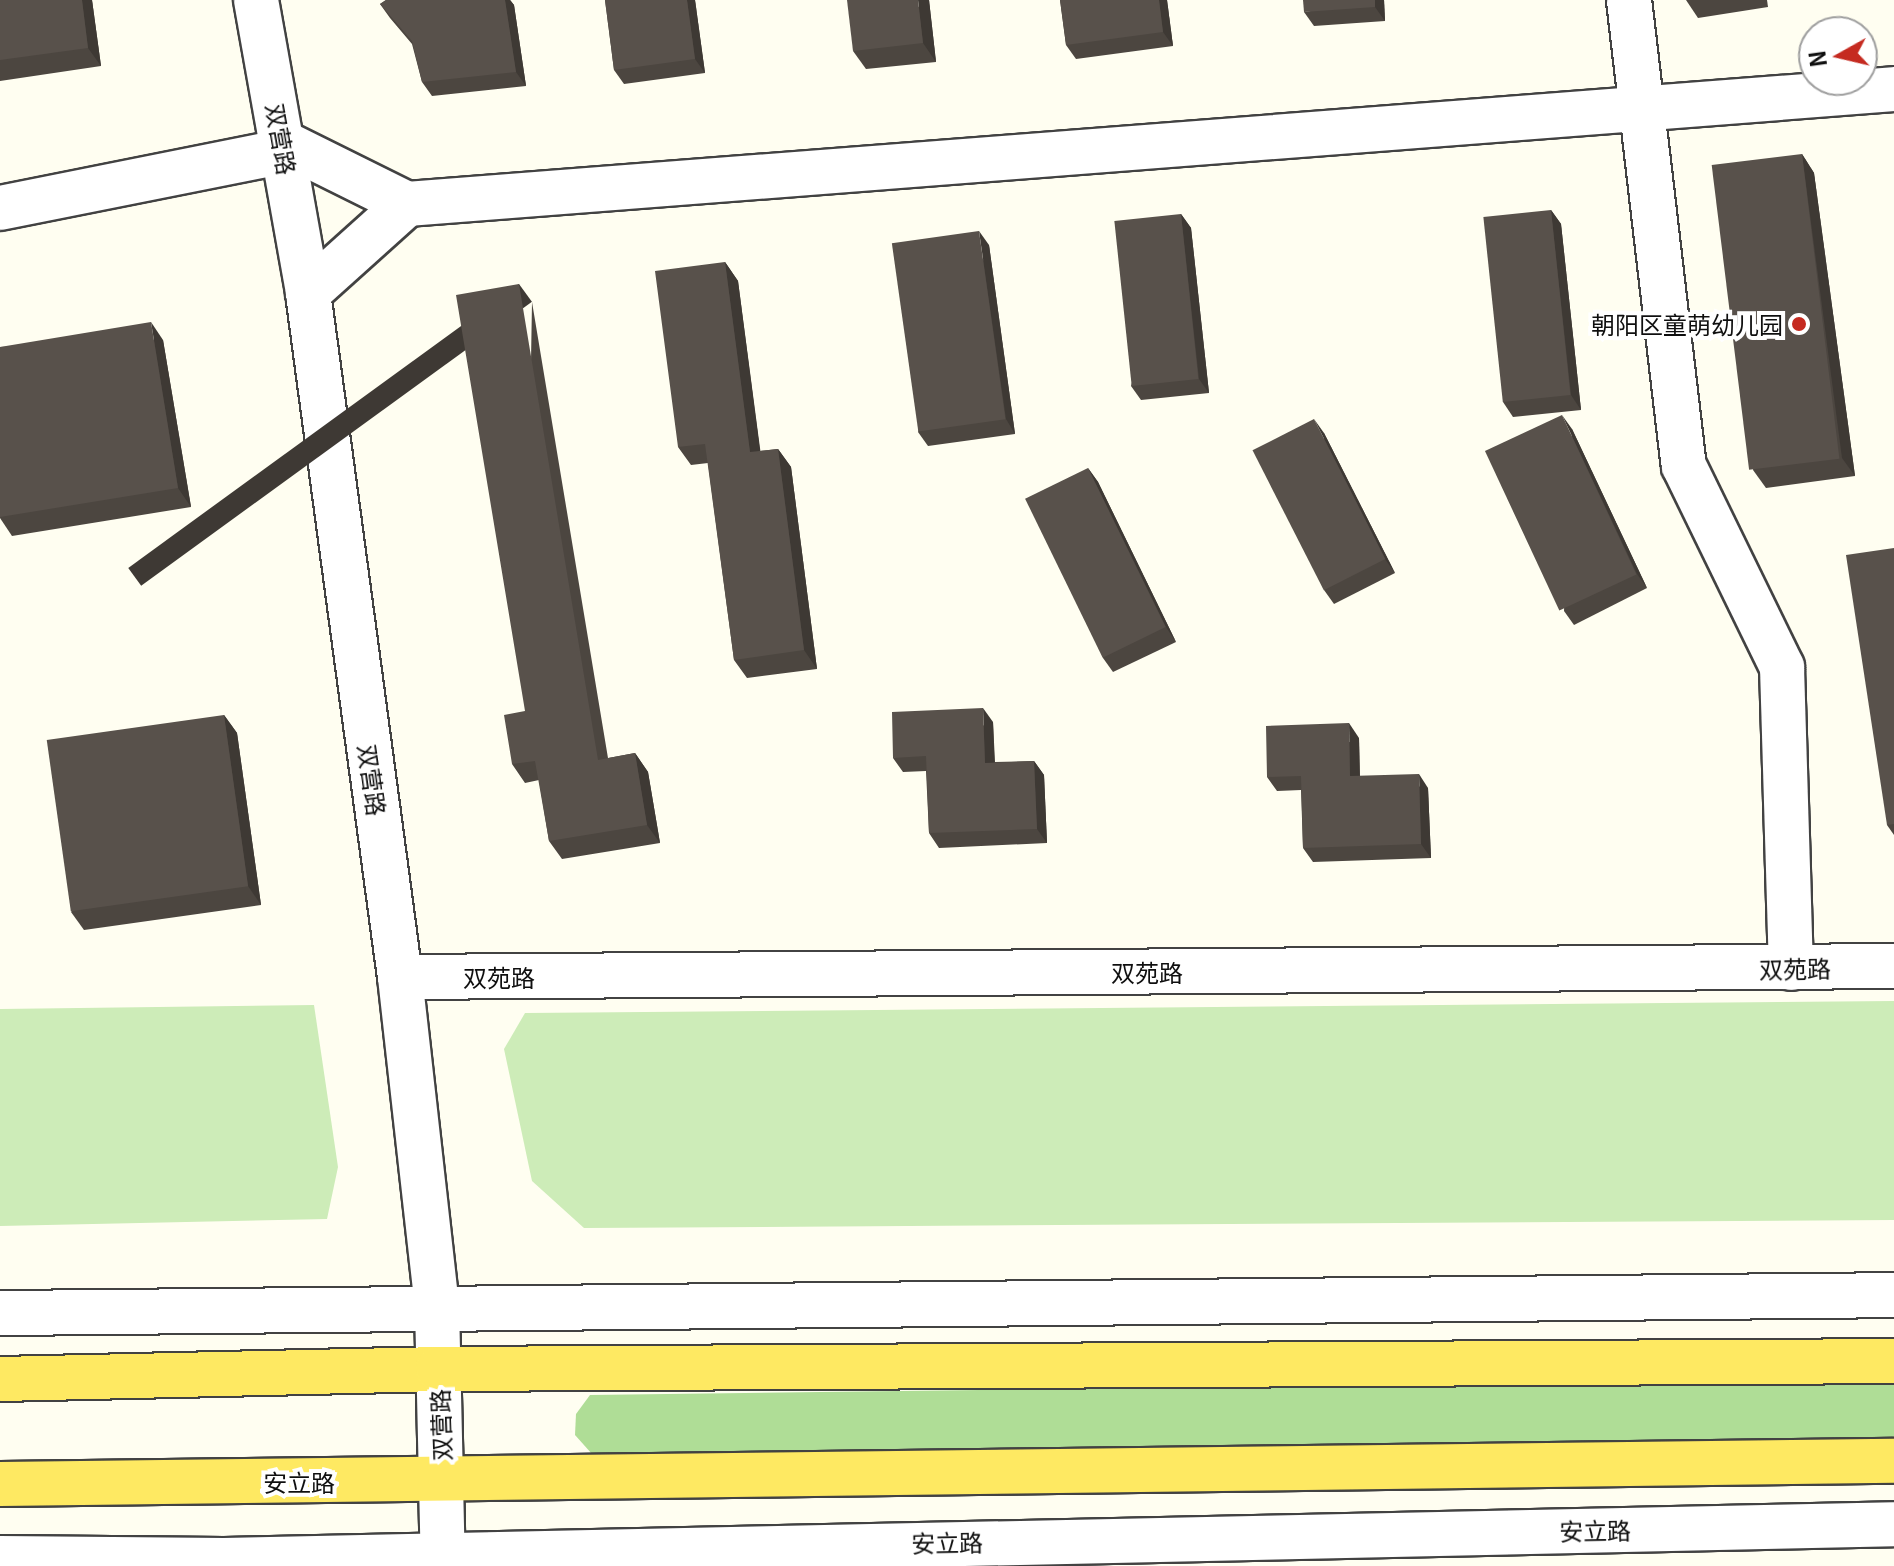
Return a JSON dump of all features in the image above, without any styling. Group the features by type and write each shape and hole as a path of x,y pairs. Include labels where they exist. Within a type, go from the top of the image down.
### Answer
{"main road":[{"path":"0,1379 438,1369 1894,1361"},
{"name":"安立路","path":"0,1484 443,1482 1894,1461"}],"street":[{"name":"双营路","path":"256,0 308,293 400,977 437,1306 444,1559"},
{"path":"1629,0 1684,466 1782,667 1791,968"},
{"path":"0,208 283,146 407,204 1641,106 1894,89"},
{"path":"308,293 407,204"},
{"name":"双苑路","path":"400,977 1894,966"},
{"path":"0,1313 437,1306 1894,1295"},
{"name":"安立路","path":"0,1558 224,1563 1506,1549 1894,1524"}],"green space":[{"path":"1894,1001 1894,1220 584,1228 532,1181 504,1049 525,1013"},
{"path":"314,1005 338,1167 327,1219 0,1226 0,1009"},
{"path":"1894,1378 1894,1442 592,1454 575,1435 576,1414 590,1395"}],"building":[{"path":"0,0 82,0 88,48 0,60"},
{"path":"386,0 505,0 516,72 422,82 412,41 380,4"},
{"path":"605,0 687,0 695,59 614,70"},
{"path":"847,0 918,0 923,43 853,51"},
{"path":"1060,0 1159,0 1163,32 1066,45"},
{"path":"1303,0 1375,0 1375,7 1304,12"},
{"path":"1802,154 1839,459 1749,470 1712,165"},
{"path":"1551,210 1570,395 1503,402 1483,217"},
{"path":"1181,214 1198,379 1132,386 1114,221"},
{"path":"979,231 1005,419 918,431 892,243"},
{"path":"725,262 750,452 778,449 804,650 734,660 705,444 678,447 655,271"},
{"path":"519,284 598,760 635,753 647,825 549,841 535,761 512,764 504,715 525,711 456,295"},
{"path":"151,322 178,488 0,517 0,347"},
{"path":"1562,415 1636,575 1559,610 1485,451"},
{"path":"1314,419 1385,559 1324,590 1253,450"},
{"path":"1088,468 1166,627 1103,658 1025,499"},
{"path":"1894,548 1894,824 1887,825 1846,555"},
{"path":"983,708 985,763 1034,761 1037,829 929,833 926,756 893,758 892,712"},
{"path":"224,715 248,886 71,911 47,740"},
{"path":"1349,723 1350,776 1419,774 1421,844 1303,848 1301,776 1267,777 1266,726"}],"place":[{"name":"朝阳区童萌幼儿园","path":"1799,324"}]}
